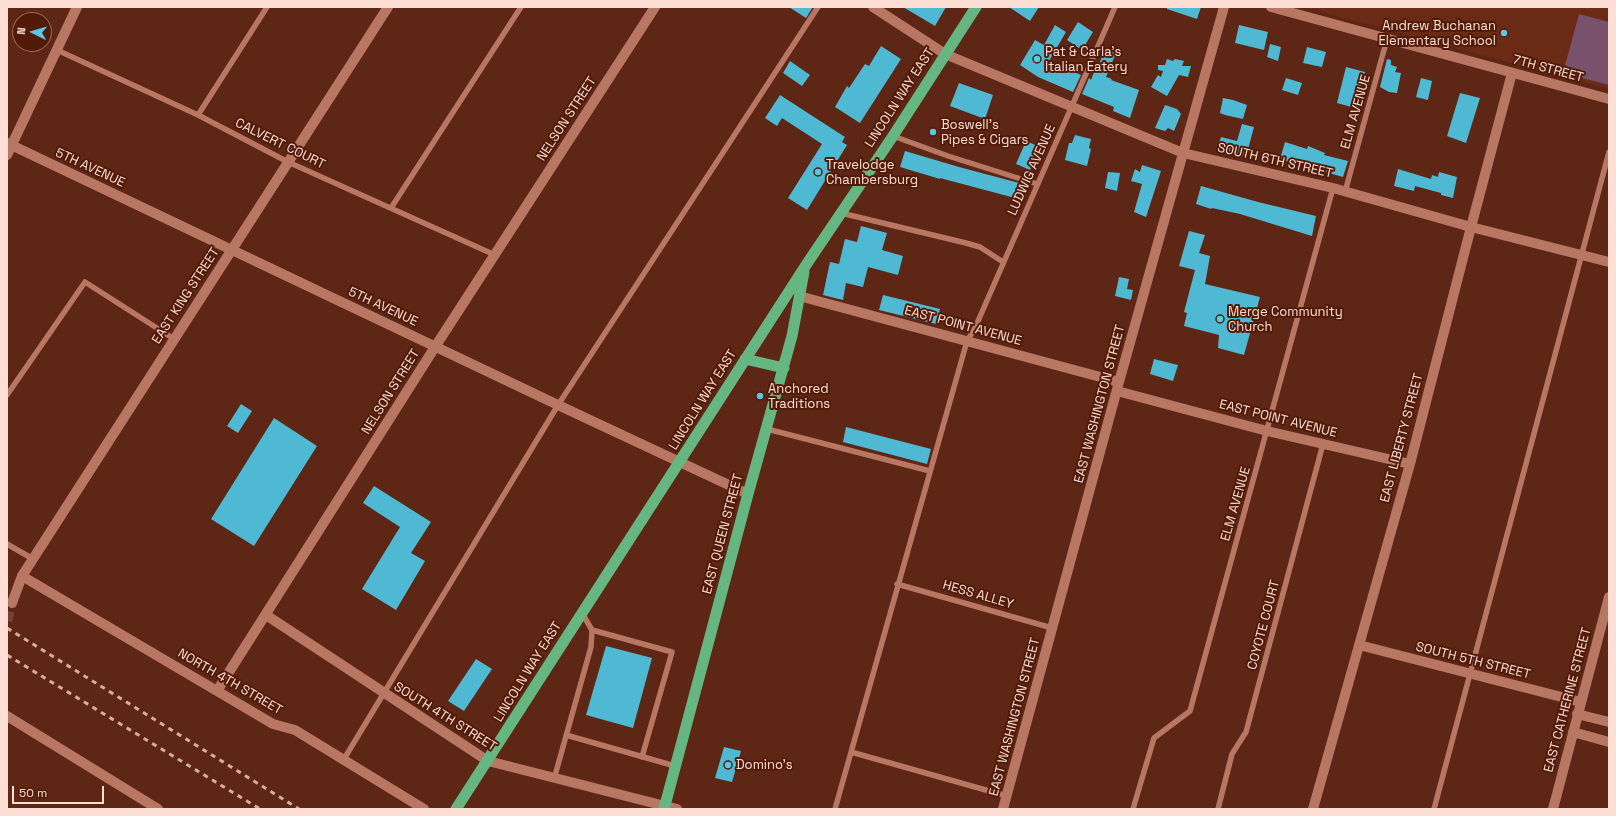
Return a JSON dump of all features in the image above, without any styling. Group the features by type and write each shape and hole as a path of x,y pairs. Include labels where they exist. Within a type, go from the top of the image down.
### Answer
{"highway":[{"name":"LINCOLN WAY EAST","path":"456,809 680,463 745,359 841,212 893,136 976,7"},
{"name":"EAST QUEEN STREET","path":"664,808 748,494 784,368 806,265"},
{"path":"745,359 784,368"}],"street":[{"path":"7,155 9,144 57,50 77,7"},
{"name":"EAST KING STREET","path":"12,603 22,576 388,7"},
{"name":"NELSON STREET","path":"217,691 435,346 655,7"},
{"name":"SOUTH 6TH STREET","path":"873,7 946,54 1072,108 1183,152 1333,188 1471,227 1609,262"},
{"name":"EAST WASHINGTON STREET","path":"1003,809 1118,387 1224,7"},
{"name":"7TH STREET","path":"1271,7 1609,99"},
{"name":"EAST LIBERTY STREET","path":"1313,809 1410,464 1512,73"},
{"name":"5TH AVENUE","path":"9,144 748,494"},
{"name":"EAST POINT AVENUE","path":"799,296 967,341 1267,431 1410,464"},
{"name":"NORTH 4TH STREET","path":"22,576 273,724 295,730 424,809"},
{"name":"EAST CATHERINE STREET","path":"1553,809 1609,597"},
{"name":"SOUTH 4TH STREET","path":"266,615 488,761 664,808 677,809"},
{"name":"SOUTH 5TH STREET","path":"1359,645 1581,702"},
{"path":"1578,714 1609,722"},
{"path":"7,716 158,809"},
{"path":"1573,732 1609,742"}],"lane":[{"path":"198,115 267,7"},
{"path":"391,208 521,7"},
{"path":"344,759 558,405 818,7"},
{"name":"LUDWIG AVENUE","path":"967,341 975,328 1115,7"},
{"name":"ELM AVENUE","path":"1345,192 1387,39"},
{"name":"CALVERT COURT","path":"57,50 198,115 288,162 495,255"},
{"path":"893,136 948,156 1037,184"},
{"path":"1434,809 1609,152"},
{"name":"ELM AVENUE","path":"1133,809 1154,738 1190,710 1333,188"},
{"path":"841,212 980,247 1003,262"},
{"path":"7,395 85,282 174,339"},
{"path":"835,809 897,584 967,341"},
{"path":"767,429 930,471"},
{"name":"COYOTE COURT","path":"1218,809 1232,754 1246,732 1323,444"},
{"path":"7,544 33,559"},
{"name":"HESS ALLEY","path":"897,584 1052,628"},
{"path":"554,779 591,647 592,630 582,613"},
{"path":"592,630 672,652 642,757"},
{"path":"566,735 675,766"},
{"path":"851,752 1007,796"}],"shaded area":[{"name":"Andrew Buchanan Elementary School","path":"1303,7 1609,7 1609,89 1496,59"},
{"path":"1579,14 1609,22 1609,85 1563,73"}],"building":[{"path":"789,7 813,7 806,18"},
{"path":"903,7 946,7 935,26"},
{"path":"1009,7 1039,7 1030,21"},
{"path":"1167,7 1201,7 1197,19 1167,9"},
{"path":"1078,22 1093,32 1082,50 1067,40"},
{"path":"1055,25 1066,32 1049,61 1081,75 1073,92 1038,77 1020,65 1035,40 1044,45"},
{"path":"1239,25 1268,32 1264,50 1235,43"},
{"path":"1270,44 1281,47 1278,61 1267,57"},
{"path":"881,46 901,59 860,123 835,107 847,86 849,88 865,64 869,66"},
{"path":"1307,47 1326,52 1322,67 1303,63"},
{"path":"1105,48 1116,53 1106,77 1139,90 1130,118 1113,111 1114,107 1082,94 1089,78 1091,80 1094,72 1096,73"},
{"path":"1167,59 1173,61 1175,59 1184,61 1182,66 1191,66 1188,77 1179,75 1167,96 1151,87 1158,75 1161,77 1163,71 1158,70 1158,65 1165,65"},
{"path":"1387,59 1391,60 1391,65 1397,67 1395,72 1401,73 1397,93 1389,92 1380,87"},
{"path":"790,61 810,75 802,86 783,73"},
{"path":"1346,67 1365,72 1355,108 1337,103"},
{"path":"1286,78 1302,83 1298,95 1282,90"},
{"path":"1421,78 1432,81 1428,100 1416,97"},
{"path":"959,83 993,95 985,119 950,106"},
{"path":"1460,93 1480,98 1466,143 1447,136"},
{"name":"Travelodge Chambersburg","path":"780,95 845,137 842,142 847,145 807,210 788,198 822,144 782,118 777,126 765,118"},
{"path":"1223,98 1247,105 1243,119 1220,113"},
{"path":"1165,105 1177,109 1181,114 1174,131 1168,128 1165,131 1155,128"},
{"path":"1242,124 1254,127 1246,157 1217,149 1221,137 1237,141"},
{"path":"1075,135 1091,139 1089,148 1091,149 1087,166 1065,160 1069,143 1072,143"},
{"path":"1026,141 1040,147 1030,170 1016,164"},
{"path":"1285,142 1307,149 1308,146 1325,153 1324,155 1348,161 1343,177 1280,159"},
{"path":"905,151 1019,183 1015,198 900,167"},
{"path":"1142,165 1161,171 1146,217 1134,212 1142,184 1131,181 1135,169 1140,172"},
{"path":"1398,169 1431,179 1432,175 1438,177 1439,172 1457,177 1453,198 1415,186 1414,191 1394,186"},
{"path":"1108,172 1120,173 1117,191 1105,188"},
{"path":"1201,186 1316,216 1312,236 1240,214 1211,209 1196,204"},
{"path":"861,226 887,233 882,250 903,256 898,275 868,267 863,287 846,283 843,300 823,295 830,262 839,264 845,239 857,242"},
{"name":"Merge Community Church","path":"1189,231 1205,235 1199,253 1210,256 1205,284 1260,297 1244,355 1218,348 1219,335 1184,326 1187,313 1184,312 1195,270 1179,266"},
{"path":"1119,277 1129,279 1127,289 1133,290 1131,300 1115,296"},
{"path":"883,295 940,309 936,324 879,310"},
{"path":"1154,359 1178,365 1173,381 1150,374"},
{"path":"241,404 252,411 238,433 227,426"},
{"path":"274,418 317,446 254,546 211,519"},
{"path":"846,427 931,449 927,464 843,442"},
{"path":"374,486 431,522 411,553 425,561 396,610 362,589 400,527 363,503"},
{"path":"606,646 652,658 633,728 586,715"},
{"path":"476,659 492,669 464,711 448,701"},
{"name":"Domino's","path":"724,747 741,751 732,782 715,778"}],"tunnel":[{"path":"7,621 12,603"}],"railway":[{"path":"7,628 299,809"},
{"path":"7,655 260,809"}],"place":[{"name":"Andrew Buchanan Elementary School","path":"1504,33"},
{"name":"Pat & Carla's Italian Eatery","path":"1037,59"},
{"name":"Boswell's Pipes & Cigars","path":"933,132"},
{"name":"Travelodge Chambersburg","path":"818,172"},
{"name":"Merge Community Church","path":"1220,319"},
{"name":"Anchored Traditions","path":"760,396"},
{"name":"Domino's","path":"728,765"}]}
